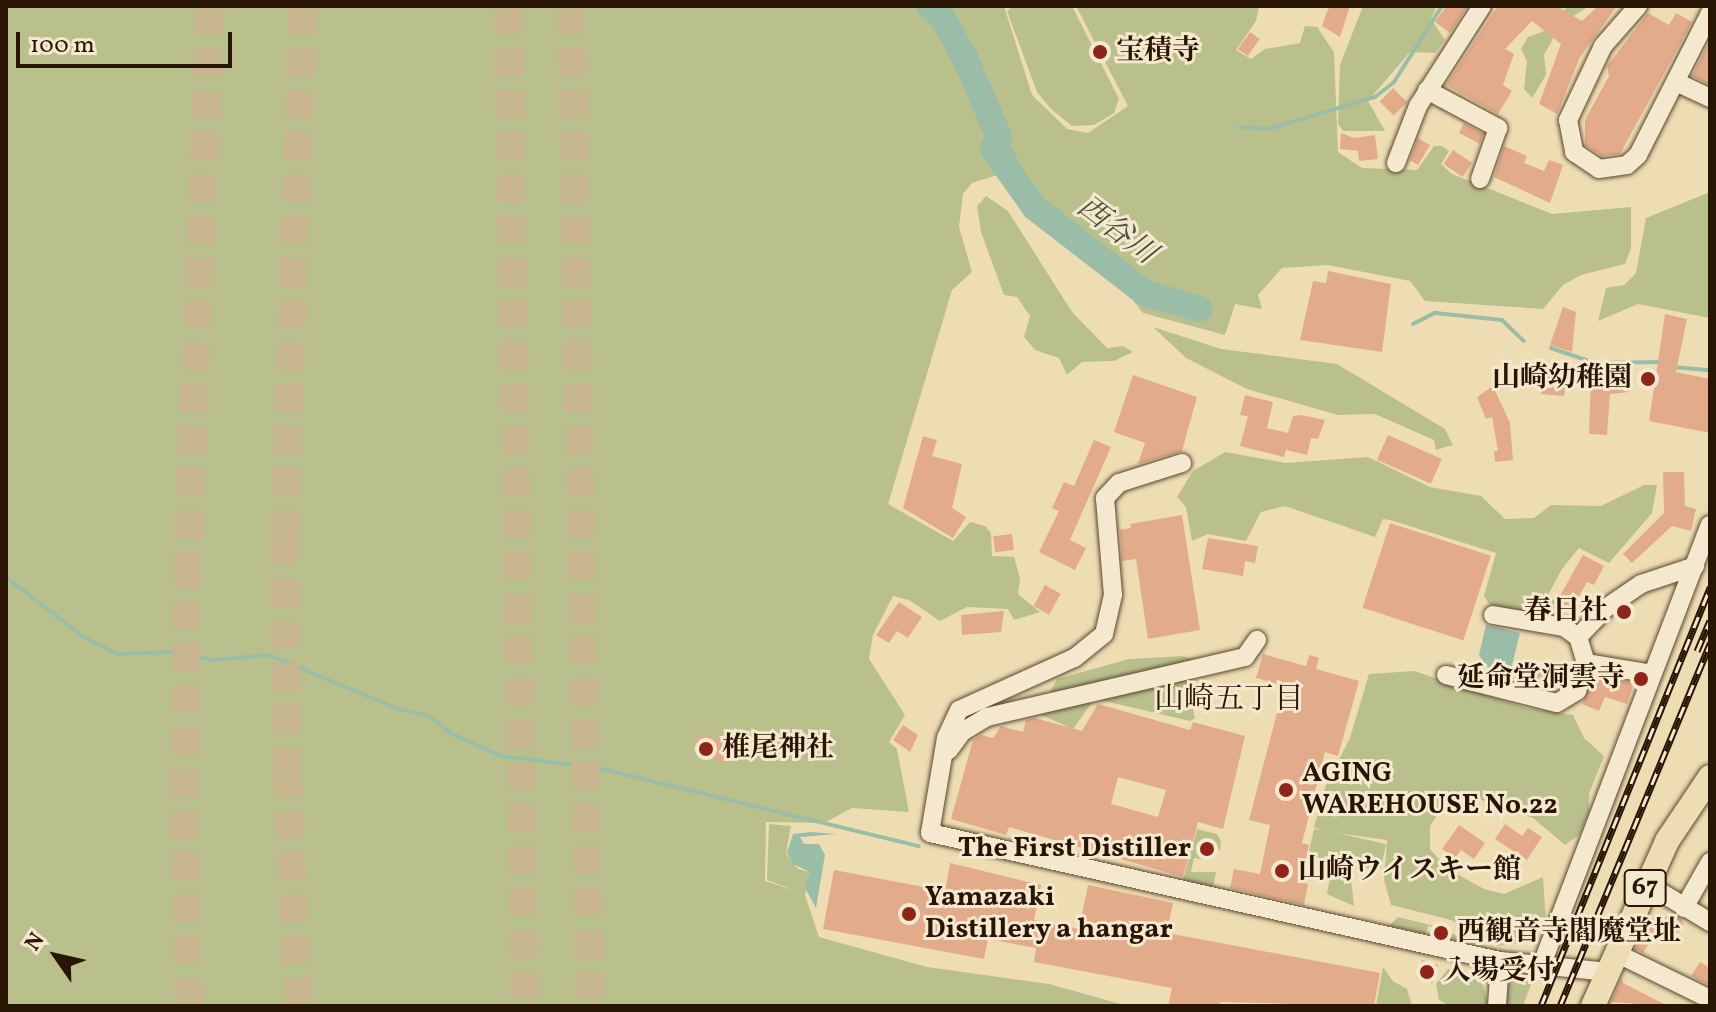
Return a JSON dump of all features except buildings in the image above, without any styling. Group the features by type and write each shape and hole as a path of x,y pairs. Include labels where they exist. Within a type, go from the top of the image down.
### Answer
{"main road":[{"name":"67","path":"1593,1006 1667,841 1710,777"}],"street":[{"path":"1396,163 1427,90 1482,6"},
{"path":"1638,6 1603,46 1568,120 1574,152 1599,169 1627,165 1676,82 1710,12 1705,6"},
{"path":"1676,82 1710,98"},
{"path":"1427,90 1498,128 1480,179"},
{"path":"1182,463 1119,483 1105,498 1113,595 1104,634 1074,658 959,710 946,738 930,833 1500,961 1613,963 1710,999"},
{"path":"1542,964 1710,525"},
{"path":"1578,637 1606,608 1641,584 1695,566"},
{"path":"1446,675 1557,703 1577,691 1586,663 1578,637 1564,627 1493,615"},
{"path":"941,772 962,732 987,717 1245,657 1257,640"},
{"path":"1586,663 1652,674"},
{"path":"1684,908 1710,862"},
{"path":"1647,884 1710,922"},
{"path":"1497,1006 1500,961"}],"shaded area":[{"path":"6,6 1004,6 1032,95 1067,129 1088,133 1128,106 1076,6 1259,6 1256,21 1236,50 1251,59 1265,49 1300,43 1305,26 1317,27 1334,52 1338,152 1362,168 1417,170 1434,146 1442,146 1449,151 1441,164 1452,174 1552,214 1631,207 1631,248 1625,264 1581,275 1563,285 1543,309 1425,301 1410,281 1328,265 1282,268 1258,295 1262,309 1235,304 1225,335 1143,313 1091,247 1042,217 997,175 972,183 963,194 959,227 972,272 952,290 888,504 953,541 970,522 985,526 991,533 992,556 1014,557 1020,578 1018,594 1040,612 1014,620 1008,609 967,607 940,621 909,600 893,596 873,635 869,659 905,715 889,742 897,749 909,812 852,808 824,823 766,822 765,881 796,891 767,880 769,824 791,826 786,853 798,869 810,872 805,895 819,937 927,967 1049,984 1128,1006 6,1006"},
{"path":"1013,6 1072,6 1119,99 1114,113 1094,125 1072,126 1051,109 1037,92 1007,11"},
{"path":"1363,6 1437,6 1431,19 1445,40 1435,53 1410,52 1368,101 1385,131 1343,131 1338,124 1340,65"},
{"path":"1568,6 1589,6 1563,23 1555,35 1544,55 1546,75 1532,98 1524,89 1527,61 1521,49 1528,37 1544,31"},
{"path":"1710,192 1710,318 1638,304 1598,321 1606,288 1624,285 1636,273 1646,218"},
{"path":"986,196 1008,211 1072,312 1107,348 1123,346 1133,352 1114,361 1082,362 1067,375 1059,358 1035,350 1024,337 1030,316 1017,297 1004,295 981,232 977,206"},
{"path":"1153,327 1221,349 1337,364 1445,429 1453,445 1436,450 1434,440 1375,414 1338,415 1247,389 1186,358"},
{"path":"1225,452 1286,463 1368,457 1430,487 1481,496 1505,519 1534,518 1551,505 1601,506 1644,485 1657,485 1652,513 1609,563 1579,548 1562,569 1548,595 1562,608 1564,615 1556,617 1490,605 1484,596 1496,553 1390,520 1383,519 1375,537 1285,506 1261,512 1246,541 1208,534 1192,541 1186,507 1177,497 1193,471"},
{"path":"1486,625 1520,633 1510,673 1488,668 1479,655"},
{"path":"1183,656 1201,662 1188,688 1195,718 1190,721 1104,701 1093,701 1073,729 1039,714 1057,679 1129,659"},
{"path":"1414,671 1526,708 1573,715 1584,738 1604,756 1589,794 1589,812 1579,835 1565,845 1533,818 1467,795 1445,803 1430,826 1430,849 1448,869 1484,889 1504,894 1543,877 1546,922 1531,942 1496,946 1451,920 1391,905 1384,880 1387,840 1337,833 1386,844 1381,868 1332,868 1333,862 1308,856 1314,829 1321,830 1314,827 1326,785 1350,738 1369,674"},
{"path":"1197,829 1217,834 1221,841 1220,851 1208,842 1201,845 1202,859 1194,858 1191,872 1216,872 1213,887 1183,880"},
{"path":"793,834 837,834 800,837 804,844 819,844 825,855 816,908 805,888 810,872 793,864 787,852"},
{"path":"1330,878 1351,878 1354,906 1327,894"},
{"path":"1398,917 1447,929 1464,942 1445,938 1446,930 1428,926 1426,934 1389,926"},
{"path":"1383,967 1393,981 1407,989 1412,1006 1376,1006"},
{"path":"1448,969 1482,979 1488,1006 1450,1006 1439,1000 1436,984"},
{"path":"1510,970 1534,976 1523,1006 1503,1006"}],"waterway":[{"name":"西谷川","path":"929,6 942,17 965,58 999,137 993,149 1035,208 1145,293 1200,309"},
{"path":"1240,127 1269,129 1375,97 1394,82 1442,6"},
{"name":"西谷川","path":"999,137 1007,142 1042,214"},
{"path":"1413,324 1435,313 1502,320 1524,341"},
{"path":"1551,348 1595,363 1661,362"},
{"path":"1673,367 1710,370"},
{"path":"6,577 82,636 117,654 172,652 212,660 269,655 396,708 429,716 452,734 501,756 598,768 919,846"}],"tunnel":[{"path":"189,1006 184,839 187,580 210,6"},
{"path":"299,1006 287,775 284,538 303,6"},
{"path":"508,6 525,1006"},
{"path":"571,6 590,1006"}],"railway":[{"path":"1541,1006 1710,587"},
{"path":"1697,651 1710,621"},
{"path":"1560,1006 1710,643"}],"place":[{"name":"宝積寺","path":"1100,52"},
{"name":"山崎幼稚園","path":"1648,379"},
{"name":"春日社","path":"1624,612"},
{"name":"延命堂洞雲寺","path":"1641,679"},
{"name":"椎尾神社","path":"706,749"},
{"name":"AGING WAREHOUSE No.22","path":"1286,790"},
{"name":"The First Distiller","path":"1207,849"},
{"name":"山崎ウイスキー館","path":"1282,871"},
{"name":"Yamazaki Distillery a hangar","path":"909,914"},
{"name":"西観音寺閻魔堂址","path":"1441,933"},
{"name":"入場受付","path":"1427,972"}],"district":[{"name":"山崎五丁目","path":"1229,700"}]}
